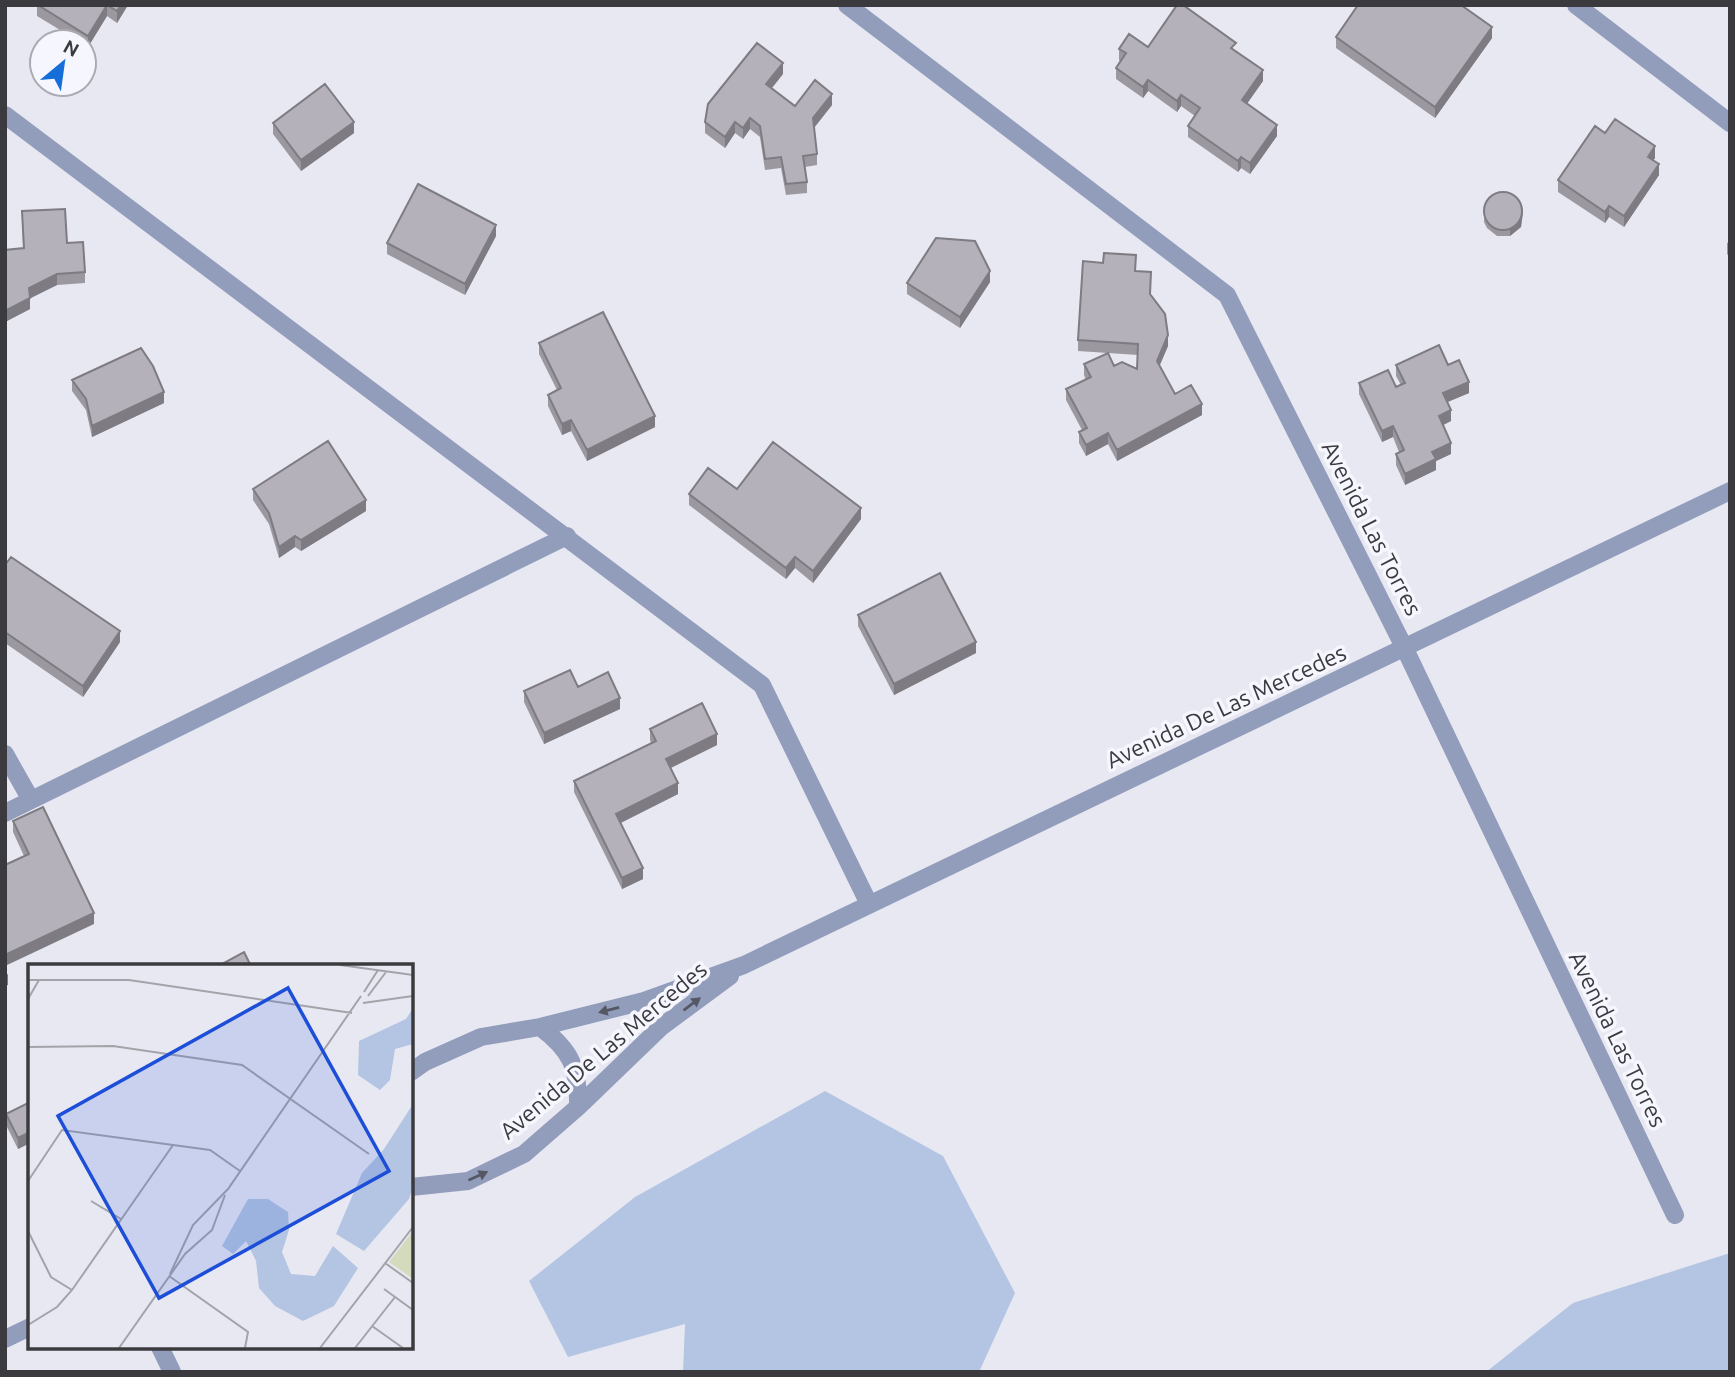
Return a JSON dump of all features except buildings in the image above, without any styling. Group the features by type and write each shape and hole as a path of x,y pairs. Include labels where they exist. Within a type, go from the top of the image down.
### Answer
{"lane":[{"name":"Avenida Las Torres","path":"847,5 1227,295 1405,649 1675,1215"},
{"path":"1576,5 1730,123"},
{"path":"5,114 762,685 869,904"},
{"name":"Avenida De Las Mercedes","path":"413,1071 425,1062 481,1037 540,1027 644,1001 744,965 1730,491"},
{"path":"5,813 567,537"},
{"path":"5,754 31,800"},
{"name":"Avenida De Las Mercedes","path":"413,1188 468,1181 524,1154 662,1027 744,965"},
{"path":"540,1027 558,1041 572,1061 579,1083 578,1107"},
{"path":"5,1339 28,1328"},
{"path":"161,1349 172,1372"}],"water":[{"path":"825,1091 943,1156 1015,1293 979,1372 683,1372 685,1324 568,1357 529,1281 635,1197"},
{"path":"1730,1253 1730,1372 1486,1372 1573,1303"}]}
